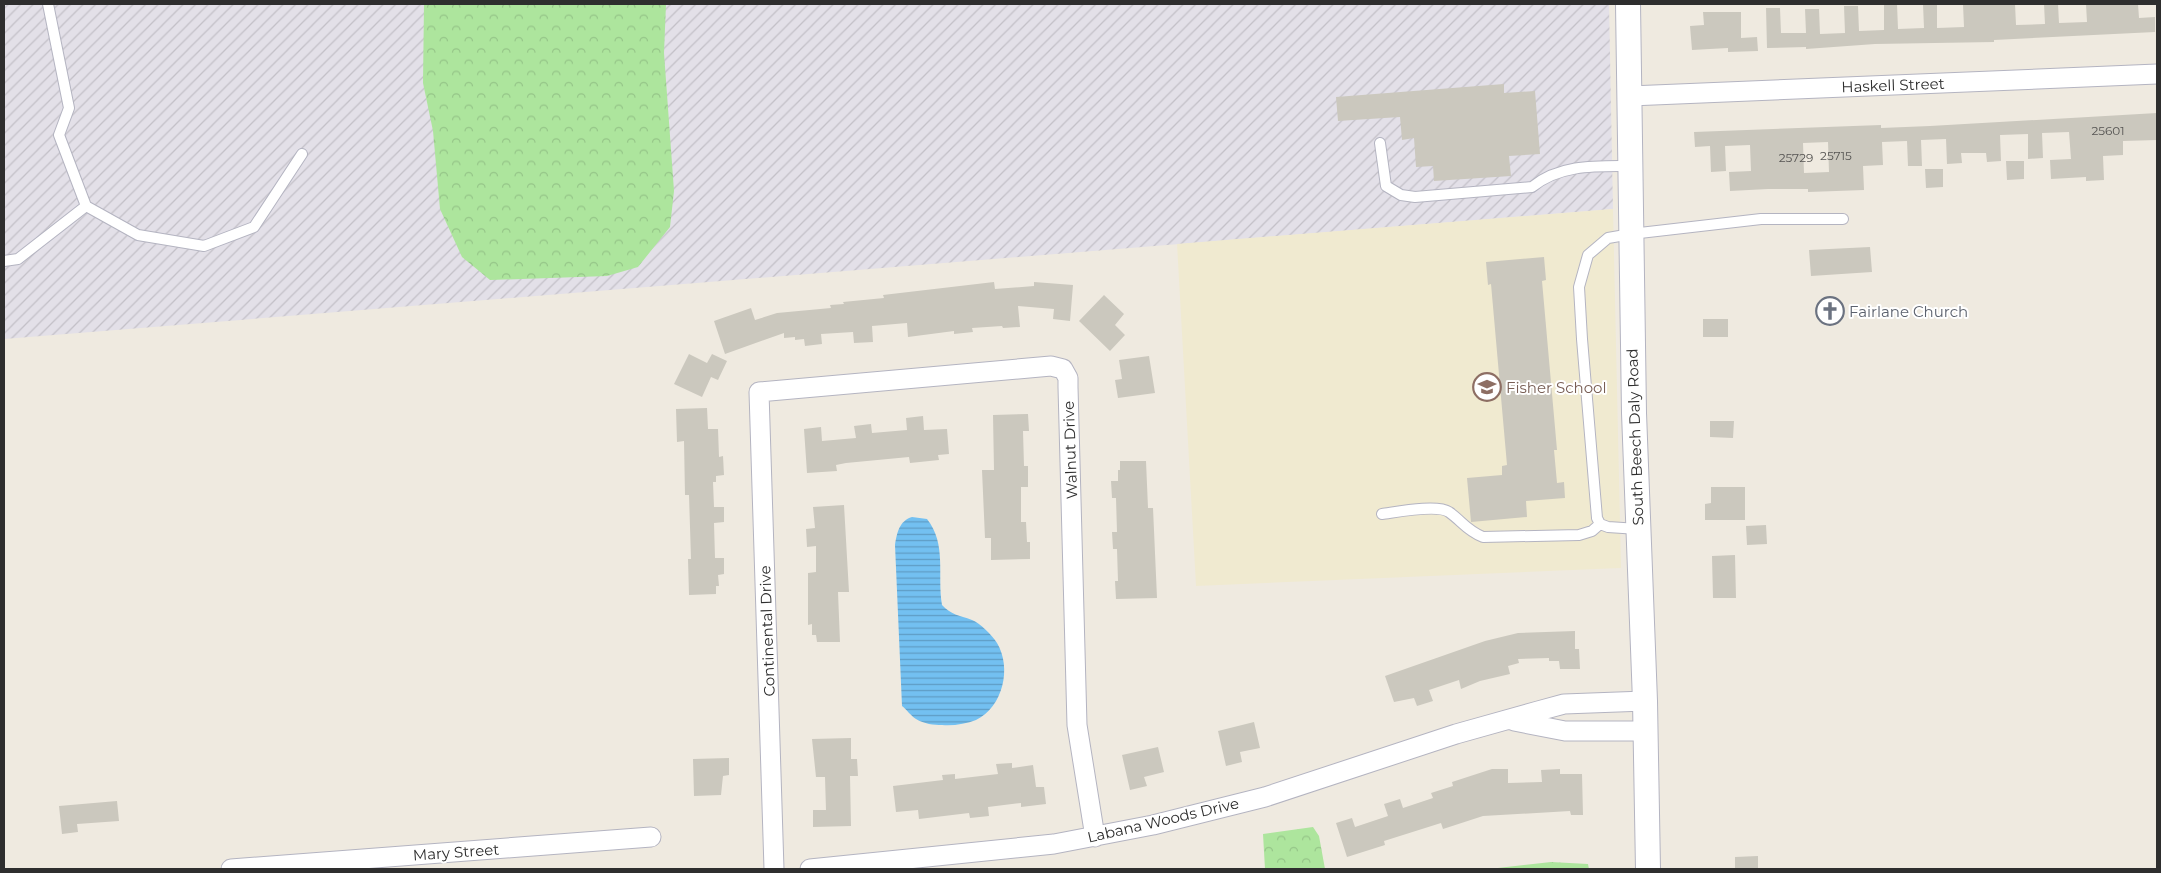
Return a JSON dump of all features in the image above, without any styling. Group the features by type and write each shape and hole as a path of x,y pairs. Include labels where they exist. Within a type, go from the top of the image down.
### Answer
{"street":[{"name":"South Beech Daly Road","path":"1628,4 1634,413 1645,701 1648,869"},
{"name":"Haskell Street","path":"1630,96 2157,74"},
{"name":"Walnut Drive","path":"759,392 1051,366 1062,369 1068,378 1077,725 1095,837"},
{"name":"Continental Drive","path":"759,392 774,869"},
{"name":"Labana Woods Drive","path":"810,869 1054,844 1095,837 1153,825 1264,797 1506,720 1564,704 1645,701"},
{"name":"Labana Woods Drive","path":"1506,720 1566,731 1645,731"},
{"name":"Mary Street","path":"231,869 651,838"}],"lane":[{"path":"48,4 69,108 59,135 86,206 138,235 204,246 254,227 302,154"},
{"path":"1380,143 1386,186 1401,195 1415,197 1532,187 1542,178 1574,169 1630,166"},
{"path":"4,261 18,259 86,206"},
{"path":"1638,529 1608,527 1600,524 1597,518 1579,287 1588,255 1608,238 1631,234 1761,219 1843,219"},
{"path":"1382,514 1437,508 1447,510 1461,521 1469,531 1483,537 1579,536 1592,531 1600,524"}],"shaded area":[{"path":"4,4 1609,4 1613,209 4,339"},
{"path":"1613,209 1621,568 1196,586 1177,244"}],"green space":[{"path":"424,4 666,4 664,53 674,191 670,227 638,267 607,276 490,280 462,257 440,209 433,131 423,83"},
{"path":"1313,827 1319,836 1325,869 1265,869 1263,834"},
{"path":"1551,862 1588,864 1589,869 1489,869"}],"water":[{"path":"912,517 927,519 937,539 942,605 952,613 972,620 982,626 995,640 1002,653 1004,675 998,697 985,714 968,723 936,725 926,723 914,718 902,706 895,545 901,524"}],"building":[{"path":"1884,4 1897,4 1898,29 1924,28 1923,4 1937,4 1937,28 1964,27 1963,4 2015,4 2016,25 2045,24 2044,4 2058,4 2059,23 2087,22 2086,4 2138,4 2139,18 2155,17 2155,32 1994,40 1994,42 1875,44 1806,49 1806,47 1767,48 1766,8 1780,8 1781,33 1806,33 1805,9 1819,9 1820,34 1845,33 1844,6 1858,6 1859,31 1884,30"},
{"path":"1703,12 1741,12 1741,38 1757,37 1758,51 1728,52 1728,48 1692,50 1690,26 1704,25"},
{"path":"1504,84 1504,93 1535,91 1540,154 1509,156 1511,176 1434,181 1433,166 1416,167 1414,138 1402,140 1400,117 1338,121 1336,97"},
{"path":"2157,113 2157,140 2123,141 2123,155 2103,156 2104,180 2086,181 2086,177 2051,179 2050,160 2071,159 2069,132 2042,133 2043,158 2028,159 2028,134 2000,135 2001,161 1987,162 1986,153 1961,153 1962,163 1947,164 1946,139 1921,140 1922,166 1908,166 1907,141 1882,142 1883,165 1863,166 1864,190 1808,192 1808,189 1768,189 1730,191 1729,172 1751,171 1750,145 1725,146 1726,171 1711,172 1710,146 1695,147 1694,132 1881,125 1881,128","holes":["1828,142 1829,172 1804,173 1803,143"]},
{"path":"2006,161 2024,161 2024,179 2007,180"},
{"path":"1925,169 1943,169 1943,187 1926,188"},
{"path":"1870,247 1872,272 1811,276 1809,250"},
{"path":"1544,257 1546,280 1542,281 1557,450 1554,450 1557,483 1564,482 1565,498 1526,501 1527,517 1471,522 1467,478 1502,475 1502,466 1507,465 1491,284 1488,285 1486,262"},
{"path":"994,282 995,289 1034,286 1034,282 1073,285 1070,321 1053,319 1054,309 1018,306 1020,327 972,328 973,332 954,334 954,331 908,337 907,323 872,326 873,342 854,343 853,332 821,334 822,344 805,346 804,339 795,340 795,337 784,338 784,333 725,354 714,321 751,308 755,320 777,313 831,308 830,305 844,304 843,302 884,298 883,295"},
{"path":"1104,295 1124,314 1115,325 1125,335 1110,351 1079,321"},
{"path":"1703,319 1728,319 1728,337 1703,337"},
{"path":"689,354 707,363 712,354 727,361 718,380 711,377 702,397 674,384"},
{"path":"1149,356 1155,393 1118,398 1115,380 1122,379 1119,360"},
{"path":"707,408 708,429 718,429 719,457 723,456 724,475 716,476 716,482 713,482 714,507 724,507 724,522 714,523 715,558 724,558 724,574 718,575 719,586 716,586 716,594 689,595 688,559 691,559 689,495 685,495 684,441 677,442 676,409"},
{"path":"1028,414 1029,431 1023,431 1024,466 1028,466 1028,487 1021,487 1021,522 1026,522 1027,542 1030,542 1030,559 991,560 991,538 985,538 982,470 994,470 993,415"},
{"path":"923,416 924,430 947,429 949,454 938,455 939,460 910,463 909,457 846,463 836,465 837,471 807,473 804,429 821,427 822,441 856,438 854,426 871,424 872,433 907,430 906,418"},
{"path":"1710,421 1734,421 1733,438 1710,437"},
{"path":"1120,461 1146,461 1148,508 1153,508 1157,598 1116,599 1115,581 1118,581 1117,549 1113,549 1112,532 1117,532 1116,498 1112,498 1111,481 1118,481"},
{"path":"1711,487 1745,487 1745,520 1705,520 1705,504 1711,503"},
{"path":"844,505 849,592 838,592 840,642 817,642 816,635 812,635 812,624 808,625 808,573 816,572 816,546 807,547 806,529 815,528 813,507"},
{"path":"1766,525 1767,544 1747,545 1746,526"},
{"path":"1735,555 1736,598 1713,598 1712,556"},
{"path":"1575,631 1575,649 1579,649 1580,669 1560,669 1559,661 1549,661 1549,658 1518,659 1519,663 1508,666 1510,674 1480,681 1461,689 1459,680 1429,690 1433,701 1417,706 1414,698 1394,702 1385,676 1485,641 1518,633"},
{"path":"1254,722 1260,748 1240,752 1242,762 1226,766 1218,731"},
{"path":"851,738 851,759 857,759 858,776 850,776 851,826 813,827 813,810 826,810 825,777 816,777 812,739"},
{"path":"1158,747 1164,772 1144,777 1147,786 1130,790 1122,755"},
{"path":"729,758 729,775 723,776 721,795 694,796 693,759"},
{"path":"1012,763 1012,768 1033,765 1036,787 1044,787 1046,804 1021,807 1021,803 988,807 989,816 970,818 969,813 919,819 918,810 896,812 893,786 943,780 942,775 955,774 955,779 998,774 996,764"},
{"path":"1492,769 1508,769 1508,783 1542,782 1541,770 1560,769 1560,774 1582,774 1583,815 1571,815 1570,811 1483,816 1443,829 1441,823 1384,841 1385,845 1347,857 1336,823 1352,818 1355,827 1388,816 1384,804 1400,799 1403,808 1433,798 1431,793 1453,786 1452,782"},
{"path":"117,801 119,821 77,824 78,832 62,834 59,806"},
{"path":"1758,856 1758,869 1735,869 1735,857"}],"place":[{"name":"Fairlane Church","path":"1830,311"},
{"name":"Fisher School","path":"1487,387"}]}
